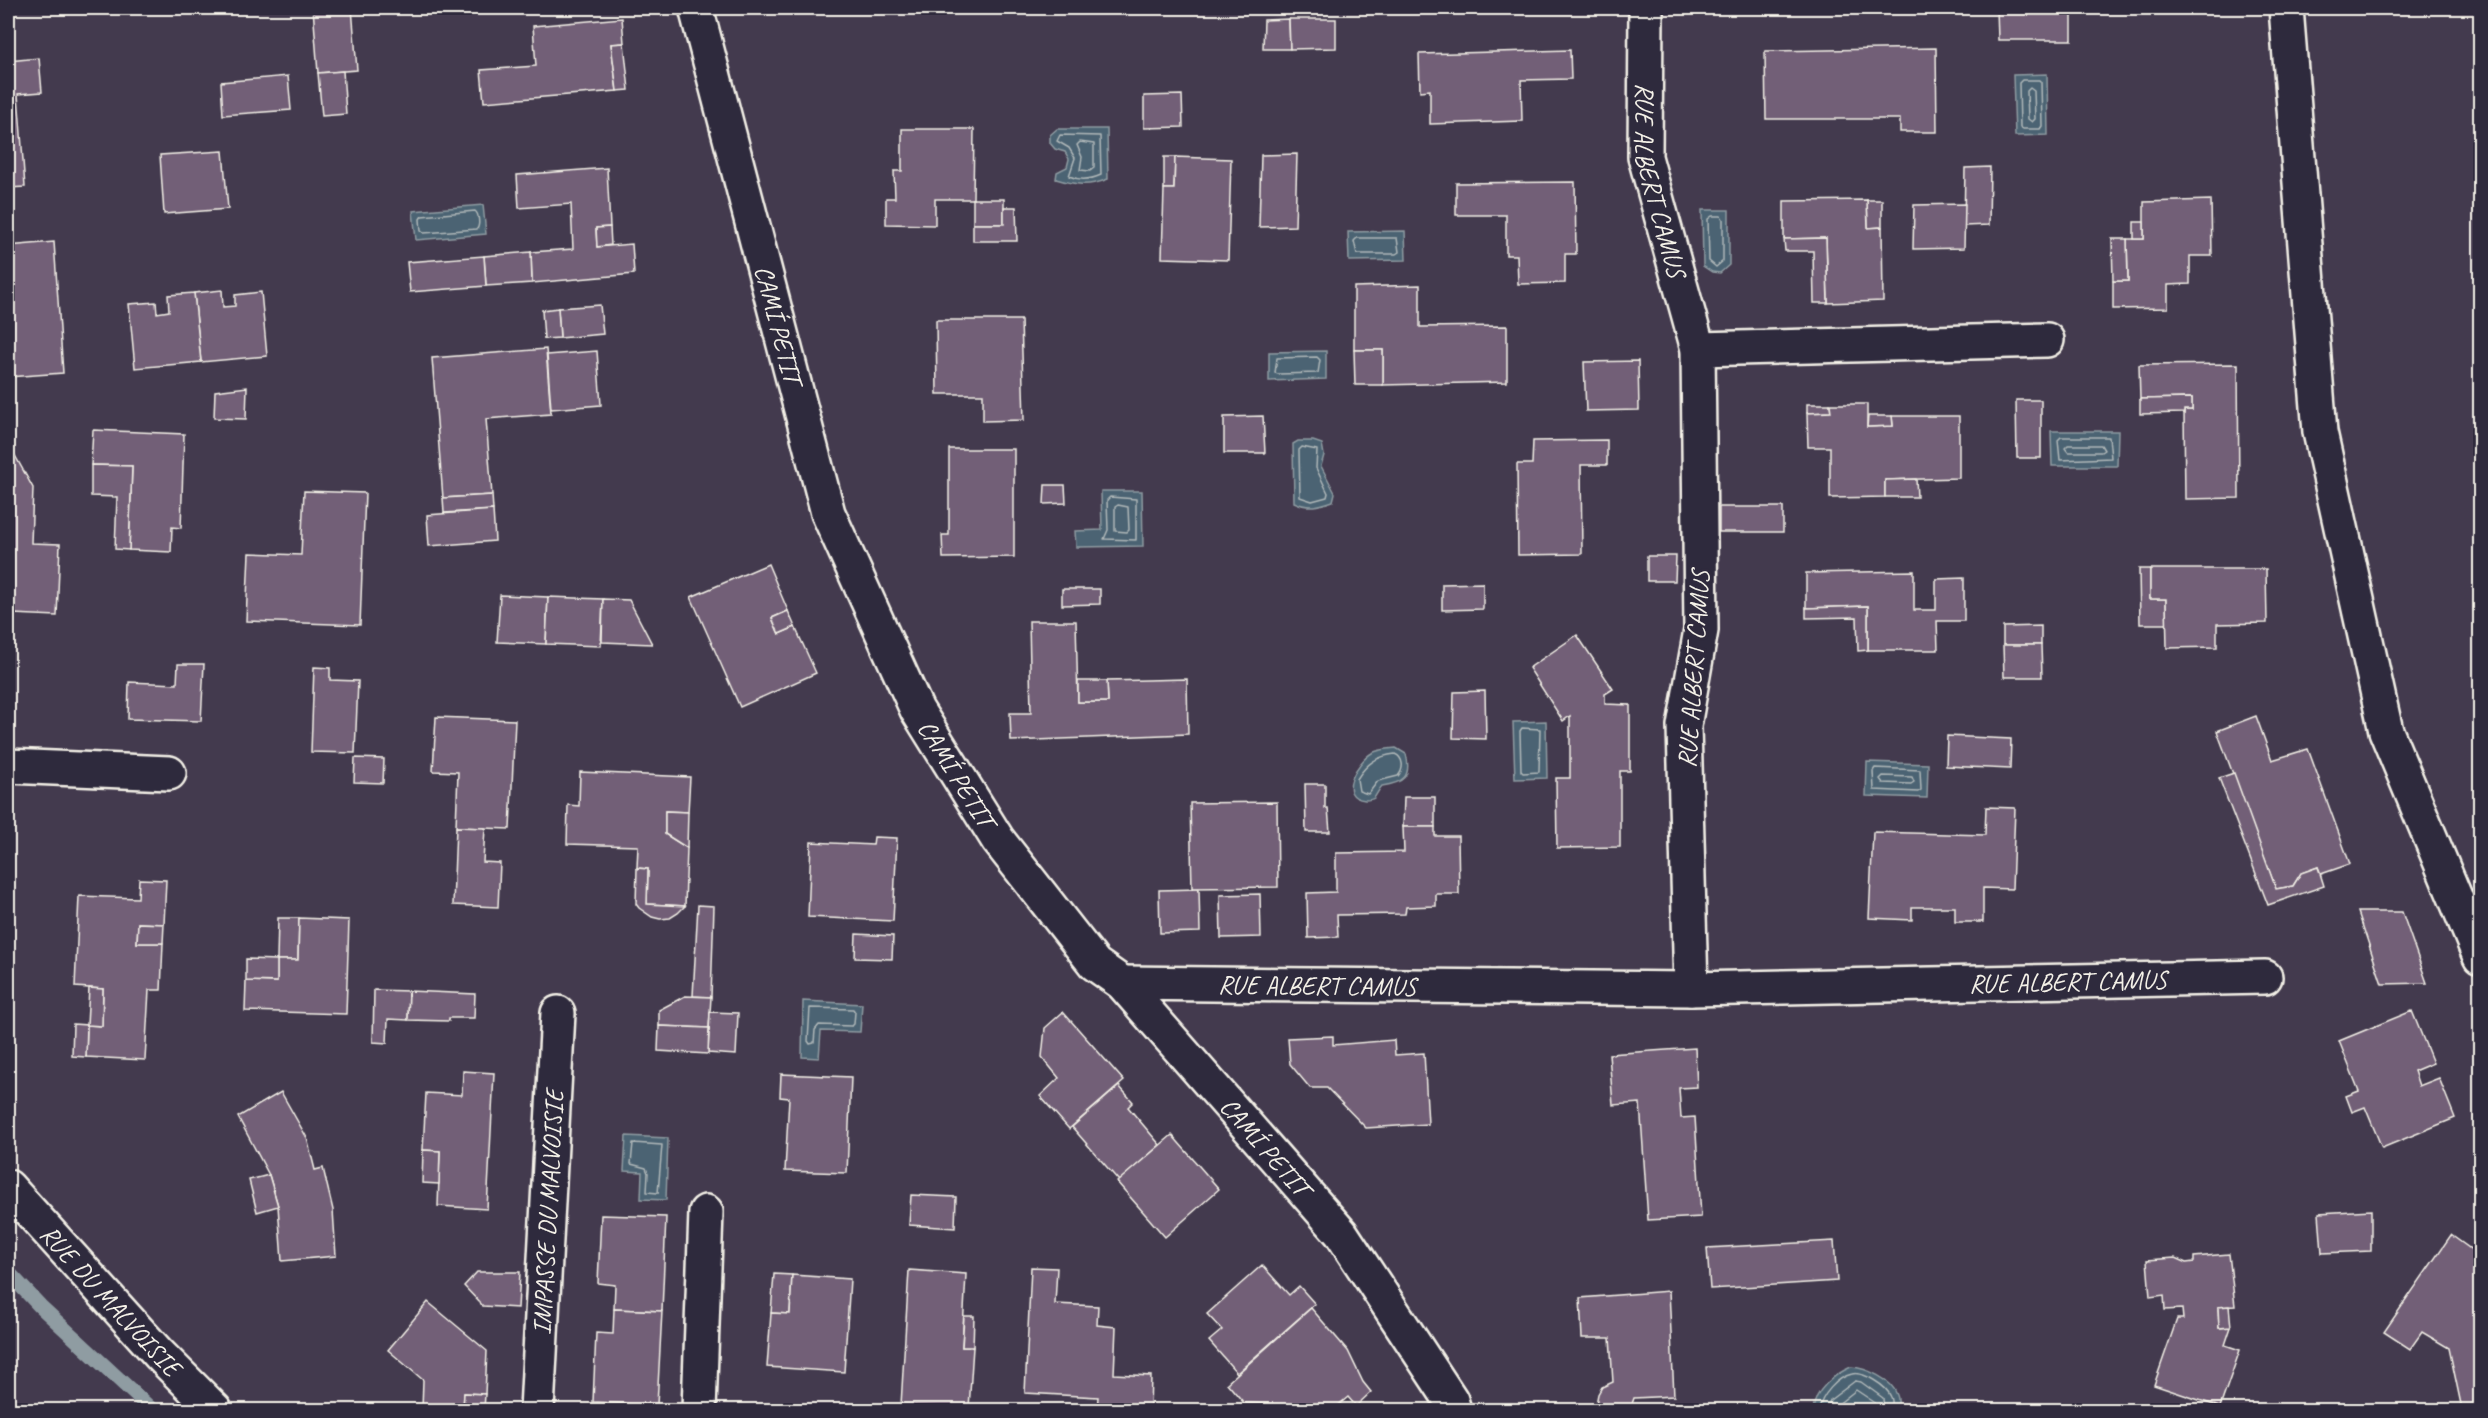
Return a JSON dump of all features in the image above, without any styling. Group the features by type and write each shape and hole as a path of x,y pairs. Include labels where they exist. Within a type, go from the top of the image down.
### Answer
{"street":[{"name":"CAMÍ PETIT","path":"696,8 828,513 917,710 998,840 1095,964 1122,982 1341,1233 1451,1400 1454,1410"},
{"name":"RUE ALBERT CAMUS","path":"1646,8 1645,157 1698,349 1701,630 1684,726 1691,989"},
{"path":"2286,8 2320,432 2386,731 2481,957"},
{"path":"1698,349 2047,340"},
{"path":"8,766 169,773"},
{"name":"RUE ALBERT CAMUS","path":"1122,982 1691,989 2265,977"},
{"name":"IMPASSE DU MALVOISIE","path":"537,1410 558,1013"},
{"name":"RUE DU MALVOISIE","path":"8,1187 159,1354 215,1410"},
{"path":"699,1410 706,1212"}],"water":[{"path":"2047,74 2048,135 2015,136 2013,75"},
{"path":"1057,129 1107,129 1108,179 1082,184 1056,179 1057,172 1067,167 1069,159 1065,152 1055,149 1050,143 1050,135"},
{"path":"483,205 486,234 416,240 413,211"},
{"path":"1702,210 1729,210 1729,265 1720,273 1712,272 1703,266"},
{"path":"1405,231 1406,260 1349,261 1348,232"},
{"path":"1326,351 1326,379 1269,381 1269,352"},
{"path":"2051,431 2118,431 2117,466 2052,466"},
{"path":"1298,441 1313,441 1322,444 1324,455 1321,466 1335,493 1333,501 1314,506 1304,506 1294,502 1293,444"},
{"path":"1101,491 1142,491 1143,546 1076,547 1075,531 1102,530"},
{"path":"1546,721 1547,778 1515,779 1513,722"},
{"path":"1396,748 1406,754 1408,762 1407,773 1400,781 1382,786 1372,799 1365,800 1351,793 1352,778 1366,757 1384,749"},
{"path":"1867,762 1928,764 1927,798 1866,796"},
{"path":"803,1001 862,1004 860,1032 821,1031 819,1058 802,1057"},
{"path":"626,1136 668,1138 666,1200 641,1199 642,1172 624,1171"},
{"path":"1851,1367 1871,1372 1890,1384 1898,1397 1897,1410 1813,1410 1817,1396 1826,1384"}],"building":[{"path":"313,8 352,8 357,70 318,73"},
{"path":"1997,8 2072,8 2072,40 1998,40"},
{"path":"622,18 624,43 611,44 617,91 484,102 481,70 536,66 533,26"},
{"path":"1289,19 1290,49 1263,49 1264,20"},
{"path":"1289,19 1336,19 1336,48 1290,49"},
{"path":"624,43 629,90 617,91 611,44"},
{"path":"1936,48 1937,132 1900,132 1900,119 1766,119 1765,51"},
{"path":"1570,50 1571,79 1521,80 1522,121 1430,124 1430,90 1420,91 1419,54"},
{"path":"39,58 42,92 18,94 25,187 8,188 8,61"},
{"path":"343,71 346,114 322,116 318,73"},
{"path":"288,76 291,110 223,115 221,82"},
{"path":"1182,95 1183,127 1144,128 1144,96"},
{"path":"902,129 974,129 973,199 935,199 935,225 886,224 886,198 895,198 894,171 902,171"},
{"path":"223,151 228,209 164,214 160,155"},
{"path":"1297,154 1295,226 1259,227 1261,155"},
{"path":"1164,157 1175,157 1174,189 1164,189"},
{"path":"1175,157 1231,159 1228,260 1162,258 1164,189 1174,189"},
{"path":"1990,167 1989,225 1964,226 1965,168"},
{"path":"607,168 610,227 596,228 597,247 632,244 634,274 532,283 531,252 573,249 571,204 519,208 517,175"},
{"path":"1575,182 1576,254 1565,254 1565,283 1518,284 1517,255 1506,255 1506,215 1456,215 1456,183"},
{"path":"973,199 1004,199 1004,224 973,224"},
{"path":"1867,200 1882,200 1882,227 1868,228"},
{"path":"1867,200 1868,228 1882,227 1883,301 1828,303 1826,238 1784,239 1784,201"},
{"path":"2211,200 2212,256 2190,256 2190,284 2168,285 2168,308 2113,309 2113,281 2128,281 2127,239 2144,239 2144,202"},
{"path":"1965,204 1964,248 1913,249 1914,205"},
{"path":"1004,207 1016,207 1017,241 973,241 973,224 1004,224"},
{"path":"2134,222 2144,222 2144,239 2134,239"},
{"path":"610,227 611,245 597,247 596,228"},
{"path":"1826,238 1828,303 1814,303 1813,251 1785,251 1784,239"},
{"path":"2112,239 2127,239 2128,281 2113,281"},
{"path":"54,242 63,373 8,377 8,310 12,309 8,246"},
{"path":"531,252 532,283 486,286 484,256"},
{"path":"484,256 486,286 410,292 407,262"},
{"path":"1420,285 1420,327 1507,326 1507,382 1383,385 1383,350 1354,350 1354,287"},
{"path":"222,290 223,307 235,306 235,295 261,292 267,356 201,362 194,293"},
{"path":"194,293 201,362 135,368 129,304 156,302 157,313 169,311 168,295"},
{"path":"600,305 603,334 560,338 558,308"},
{"path":"558,308 560,338 544,339 542,310"},
{"path":"936,320 1021,320 1024,420 983,421 983,394 937,394"},
{"path":"546,349 551,414 486,419 492,495 443,498 432,358"},
{"path":"1354,350 1383,350 1383,385 1355,385"},
{"path":"597,351 601,405 551,409 547,355"},
{"path":"1638,361 1639,410 1586,411 1584,362"},
{"path":"2238,364 2239,498 2185,499 2184,410 2192,410 2192,398 2140,399 2139,365"},
{"path":"247,387 246,419 214,418 215,391"},
{"path":"2192,398 2192,410 2184,410 2184,413 2140,414 2140,399"},
{"path":"2016,400 2041,400 2041,458 2017,458"},
{"path":"1807,404 1830,404 1831,412 1807,413"},
{"path":"1830,404 1867,404 1867,427 1893,426 1892,416 1959,416 1959,478 1885,480 1885,497 1830,498 1830,447 1808,447 1807,413 1831,412"},
{"path":"1263,416 1265,453 1224,453 1224,417"},
{"path":"1868,416 1892,416 1893,426 1867,427"},
{"path":"93,430 184,434 181,528 172,527 171,552 129,550 132,466 91,465"},
{"path":"1607,440 1607,465 1581,465 1582,554 1518,555 1517,464 1532,464 1533,441"},
{"path":"8,443 33,488 31,543 60,544 57,616 13,614 12,627 8,627"},
{"path":"949,449 1014,449 1014,557 943,558 942,535 949,535"},
{"path":"91,465 132,466 129,550 115,549 117,497 91,496"},
{"path":"1916,479 1917,497 1885,497 1885,480"},
{"path":"1045,485 1065,485 1066,503 1044,504"},
{"path":"304,491 365,493 360,625 246,621 249,553 301,555"},
{"path":"492,495 493,510 444,513 443,498"},
{"path":"1719,507 1783,507 1783,532 1719,532"},
{"path":"493,510 495,541 429,546 427,515"},
{"path":"1647,556 1676,556 1675,581 1647,581"},
{"path":"768,564 788,611 772,618 779,634 795,627 816,673 740,707 691,597"},
{"path":"2139,569 2150,569 2150,599 2166,599 2167,624 2140,624"},
{"path":"2150,569 2266,569 2267,623 2217,624 2217,647 2167,648 2166,599 2150,599"},
{"path":"1914,571 1914,610 1936,610 1936,579 1964,578 1964,621 1937,621 1938,650 1868,650 1868,606 1806,608 1806,573"},
{"path":"1483,583 1483,609 1442,610 1442,584"},
{"path":"1062,589 1100,589 1100,604 1062,605"},
{"path":"500,595 548,597 546,644 497,642"},
{"path":"548,597 603,599 601,646 546,644"},
{"path":"603,599 629,600 652,644 602,642"},
{"path":"1868,606 1868,650 1858,651 1857,617 1806,618 1806,608"},
{"path":"788,611 795,627 779,634 772,618"},
{"path":"1029,621 1076,621 1078,702 1108,702 1107,681 1187,679 1188,734 1011,741 1010,713 1031,713"},
{"path":"2041,626 2041,645 2003,645 2003,627"},
{"path":"1577,635 1613,689 1605,694 1605,704 1630,705 1630,771 1620,771 1620,847 1557,848 1556,778 1570,778 1570,716 1563,721 1529,668"},
{"path":"2003,645 2041,645 2042,677 2004,677"},
{"path":"178,664 204,664 201,721 128,719 129,682 177,684"},
{"path":"314,667 330,668 330,680 358,681 355,753 311,752"},
{"path":"1078,681 1107,681 1108,702 1078,702"},
{"path":"1485,691 1486,739 1453,738 1454,692"},
{"path":"2256,716 2272,760 2308,749 2350,864 2321,874 2318,867 2301,873 2293,886 2276,889 2217,731"},
{"path":"436,717 515,720 510,829 456,827 458,772 433,771"},
{"path":"1947,736 2011,739 2010,769 1946,766"},
{"path":"355,758 384,759 383,783 354,782"},
{"path":"580,772 690,777 688,812 665,811 665,834 687,848 685,906 647,904 648,869 637,868 638,846 567,844 568,805 579,806"},
{"path":"2234,773 2276,889 2293,886 2301,873 2318,867 2324,886 2268,905 2219,778"},
{"path":"1305,784 1325,784 1325,808 1328,808 1330,832 1306,832"},
{"path":"1404,797 1435,797 1435,827 1403,827"},
{"path":"1277,802 1278,887 1192,888 1190,803"},
{"path":"1986,807 2015,808 2012,889 1983,888 1983,922 1955,922 1955,907 1912,907 1912,920 1869,918 1873,832 1985,835"},
{"path":"665,811 688,812 687,848 665,834"},
{"path":"456,827 485,828 483,862 500,863 498,907 453,905"},
{"path":"1403,827 1435,827 1435,836 1458,836 1459,894 1436,894 1436,906 1406,907 1405,914 1337,915 1338,937 1308,938 1307,893 1336,892 1336,853 1404,852"},
{"path":"874,837 897,838 893,921 808,917 811,842 873,845"},
{"path":"637,868 648,869 647,904 685,906 670,918 660,919 652,917 639,908 636,904"},
{"path":"139,879 166,880 164,924 138,923 137,943 163,943 161,990 149,990 145,1060 86,1057 87,1025 102,1026 103,989 75,987 79,896 138,898"},
{"path":"1199,889 1200,932 1160,933 1159,890"},
{"path":"1260,894 1261,937 1221,938 1220,895"},
{"path":"698,905 714,906 711,997 693,996"},
{"path":"2358,912 2402,912 2427,983 2382,984"},
{"path":"278,918 299,918 298,960 277,960"},
{"path":"299,918 349,920 346,1014 245,1011 246,981 277,982 277,960 298,960"},
{"path":"138,923 164,924 163,943 137,943"},
{"path":"856,934 893,936 892,959 855,958"},
{"path":"246,959 277,960 277,982 246,981"},
{"path":"89,988 103,989 102,1026 87,1025"},
{"path":"374,990 409,991 408,1020 388,1019 387,1043 373,1042"},
{"path":"409,991 475,994 474,1018 449,1018 449,1021 408,1020"},
{"path":"685,996 711,997 709,1028 659,1026 659,1010"},
{"path":"2412,1011 2433,1063 2414,1071 2419,1086 2439,1078 2455,1118 2382,1148 2365,1107 2352,1112 2346,1096 2359,1091 2339,1041"},
{"path":"710,1012 738,1013 736,1055 708,1053"},
{"path":"1063,1012 1124,1081 1069,1129 1040,1096 1059,1078 1042,1057 1045,1028"},
{"path":"73,1024 87,1025 86,1057 72,1056"},
{"path":"659,1026 709,1028 708,1054 658,1051"},
{"path":"1333,1036 1333,1045 1394,1040 1395,1055 1424,1053 1428,1124 1366,1128 1327,1088 1310,1088 1290,1064 1288,1038"},
{"path":"1695,1048 1697,1087 1679,1088 1681,1118 1695,1117 1701,1217 1648,1220 1640,1103 1613,1105 1609,1054"},
{"path":"463,1071 494,1073 487,1209 438,1206 440,1151 423,1150 426,1093 462,1095"},
{"path":"781,1074 851,1077 847,1173 785,1171 789,1098 780,1097"},
{"path":"1119,1086 1133,1102 1128,1107 1160,1145 1119,1181 1072,1127"},
{"path":"281,1092 307,1138 315,1170 323,1168 333,1210 336,1256 282,1261 278,1206 269,1175 238,1117"},
{"path":"1172,1135 1219,1189 1165,1237 1117,1182"},
{"path":"423,1150 440,1151 439,1184 422,1183"},
{"path":"269,1175 278,1206 257,1212 249,1180"},
{"path":"911,1195 956,1197 955,1228 909,1225"},
{"path":"2371,1210 2371,1251 2322,1253 2319,1213"},
{"path":"601,1215 666,1217 662,1311 614,1309 615,1285 598,1283"},
{"path":"2451,1235 2480,1256 2480,1276 2477,1282 2480,1285 2480,1405 2462,1409 2449,1348 2422,1332 2410,1349 2384,1332"},
{"path":"1834,1241 1837,1281 1710,1289 1707,1248"},
{"path":"2229,1254 2235,1306 2218,1307 2219,1328 2231,1327 2225,1345 2240,1350 2220,1407 2154,1385 2177,1319 2183,1319 2182,1309 2165,1310 2164,1295 2150,1297 2147,1260 2175,1258 2186,1263 2194,1262 2194,1257"},
{"path":"1262,1265 1289,1295 1299,1286 1315,1304 1237,1373 1209,1341 1222,1330 1207,1314"},
{"path":"1031,1267 1057,1268 1055,1304 1098,1306 1097,1325 1116,1327 1114,1374 1151,1376 1150,1410 1097,1410 1098,1397 1025,1393"},
{"path":"909,1270 966,1274 962,1347 973,1347 969,1408 901,1405"},
{"path":"477,1272 520,1272 518,1308 483,1306 464,1286"},
{"path":"774,1274 792,1275 790,1314 771,1313"},
{"path":"792,1275 850,1279 844,1372 767,1367 771,1313 790,1314"},
{"path":"1669,1291 1674,1396 1634,1398 1630,1410 1600,1410 1596,1404 1598,1394 1602,1387 1613,1382 1610,1338 1582,1338 1580,1298"},
{"path":"428,1302 487,1351 485,1394 464,1393 463,1410 422,1410 423,1380 388,1350"},
{"path":"2229,1306 2231,1327 2219,1328 2218,1307"},
{"path":"1311,1308 1348,1351 1363,1382 1371,1392 1356,1406 1348,1397 1336,1407 1244,1403 1227,1383"},
{"path":"614,1309 662,1311 657,1405 593,1402 596,1333 613,1334"},
{"path":"964,1316 974,1316 973,1347 962,1347"},
{"path":"464,1393 485,1394 484,1410 463,1410"}],"waterway":[{"path":"8,1272 40,1306 152,1410"}]}
